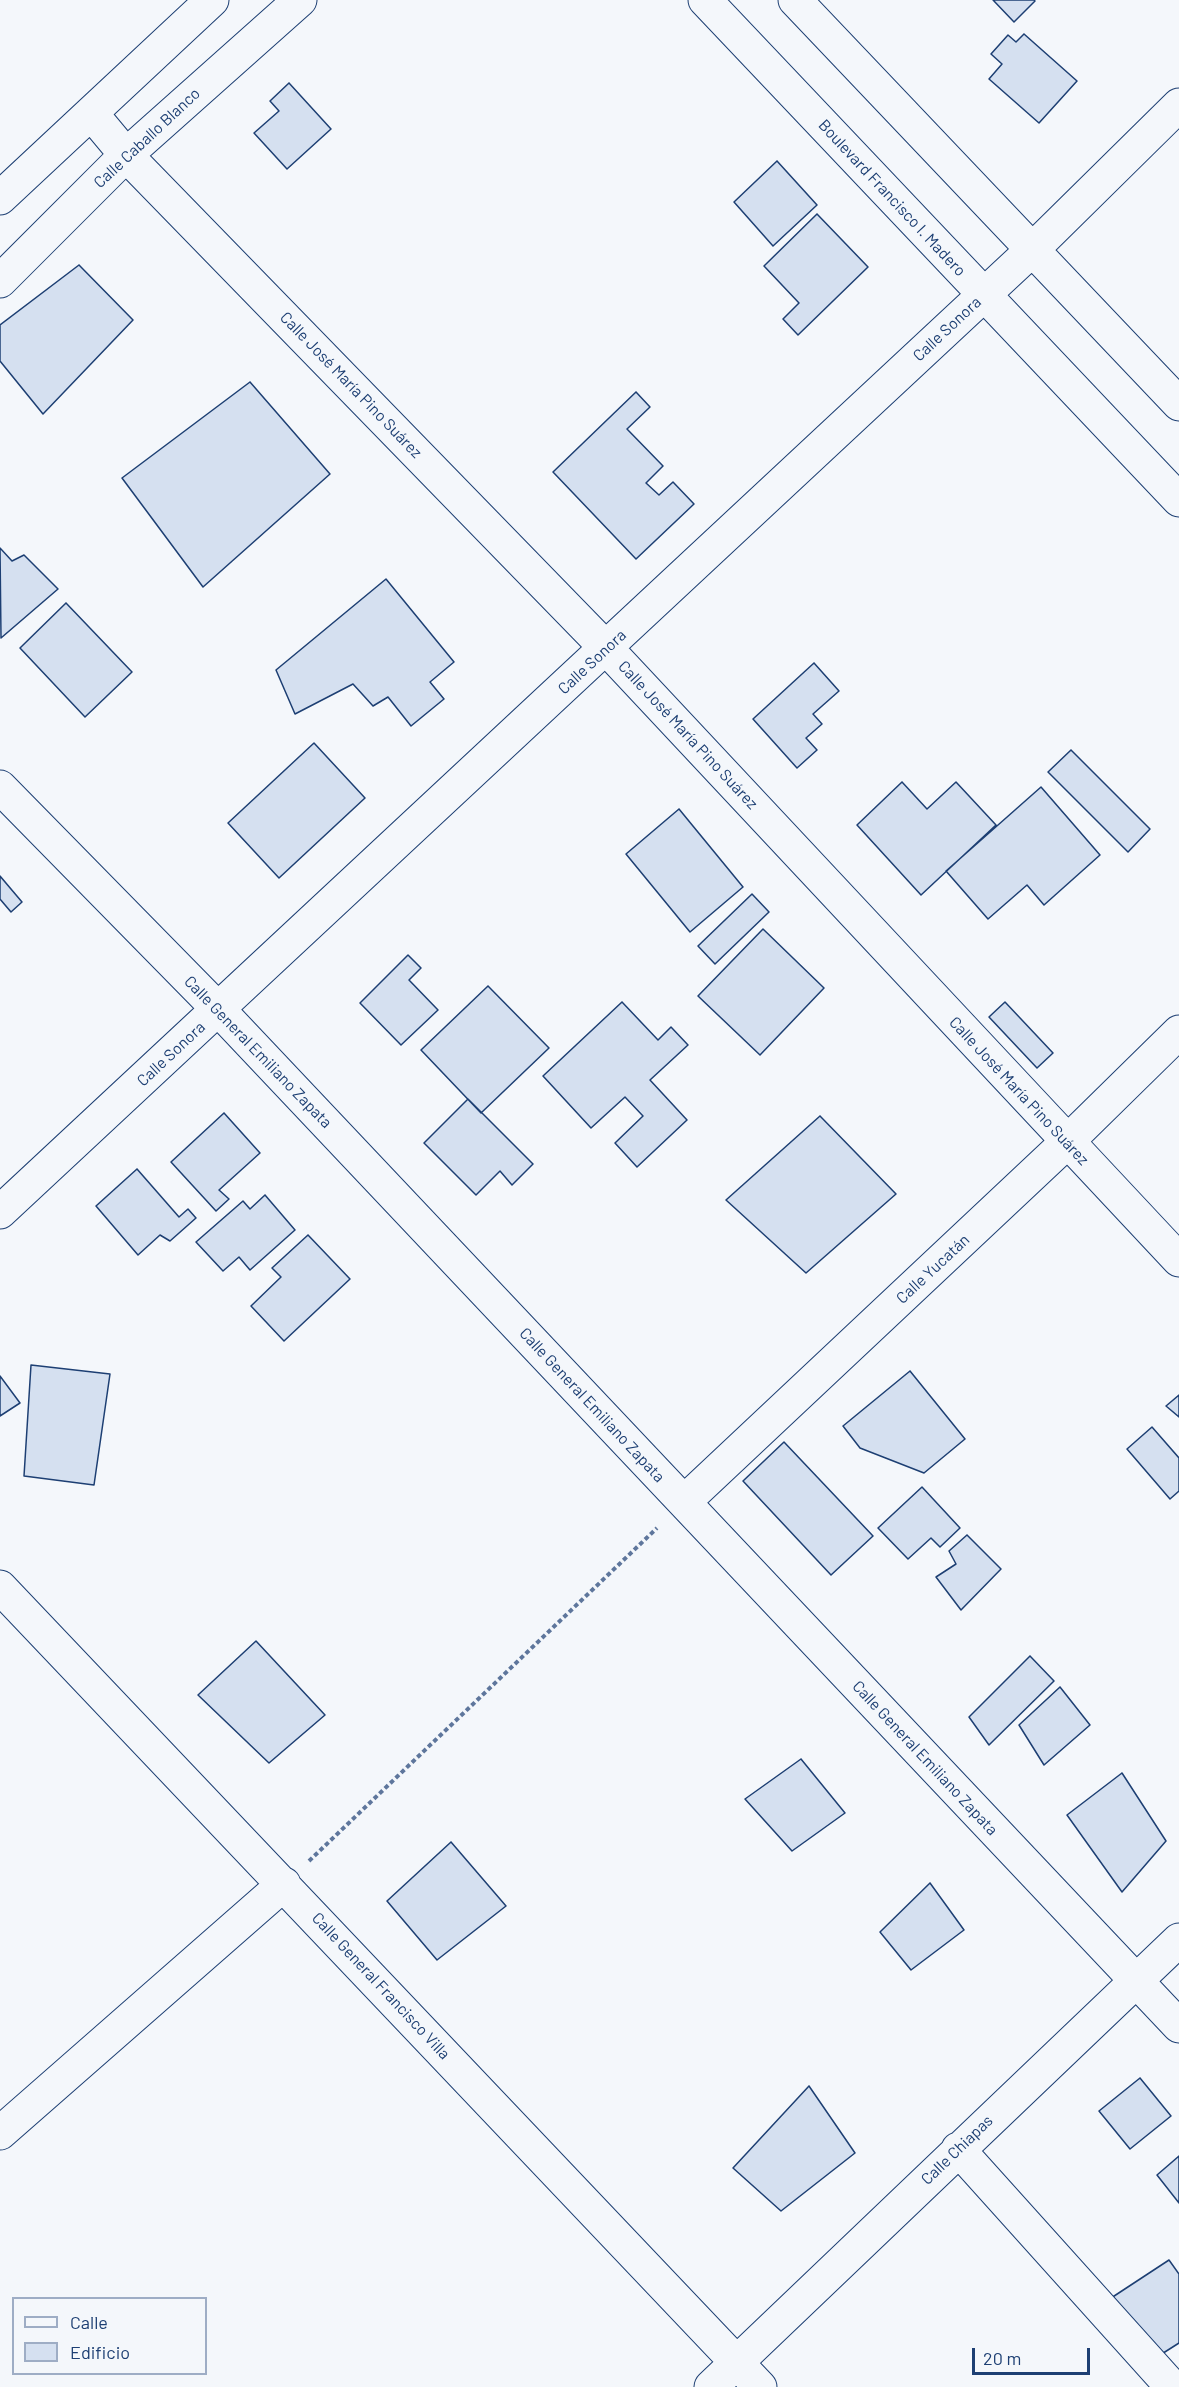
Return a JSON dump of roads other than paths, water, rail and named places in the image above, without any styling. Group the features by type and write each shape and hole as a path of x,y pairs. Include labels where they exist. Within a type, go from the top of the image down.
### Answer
{"street":[{"name":"Calle Caballo Blanco","path":"0,281 126,155 300,0"},
{"name":"Boulevard Francisco I. Madero","path":"705,0 1179,500"},
{"path":"795,0 1179,404"},
{"path":"0,198 91,113 201,4"},
{"name":"Calle Sonora","path":"0,1212 607,649 1032,250 1179,105"},
{"name":"Calle José María Pino Suárez","path":"91,113 126,155 607,649 1179,1260"},
{"name":"Calle General Emiliano Zapata","path":"1,790 219,1010 1179,2026"},
{"name":"Calle Yucatán","path":"684,1502 1067,1142 1179,1032"},
{"name":"Calle General Francisco Villa","path":"0,1587 760,2387"},
{"path":"0,2133 284,1884"},
{"name":"Calle Chiapas","path":"711,2387 1179,1940"},
{"path":"958,2149 1172,2387"}]}
